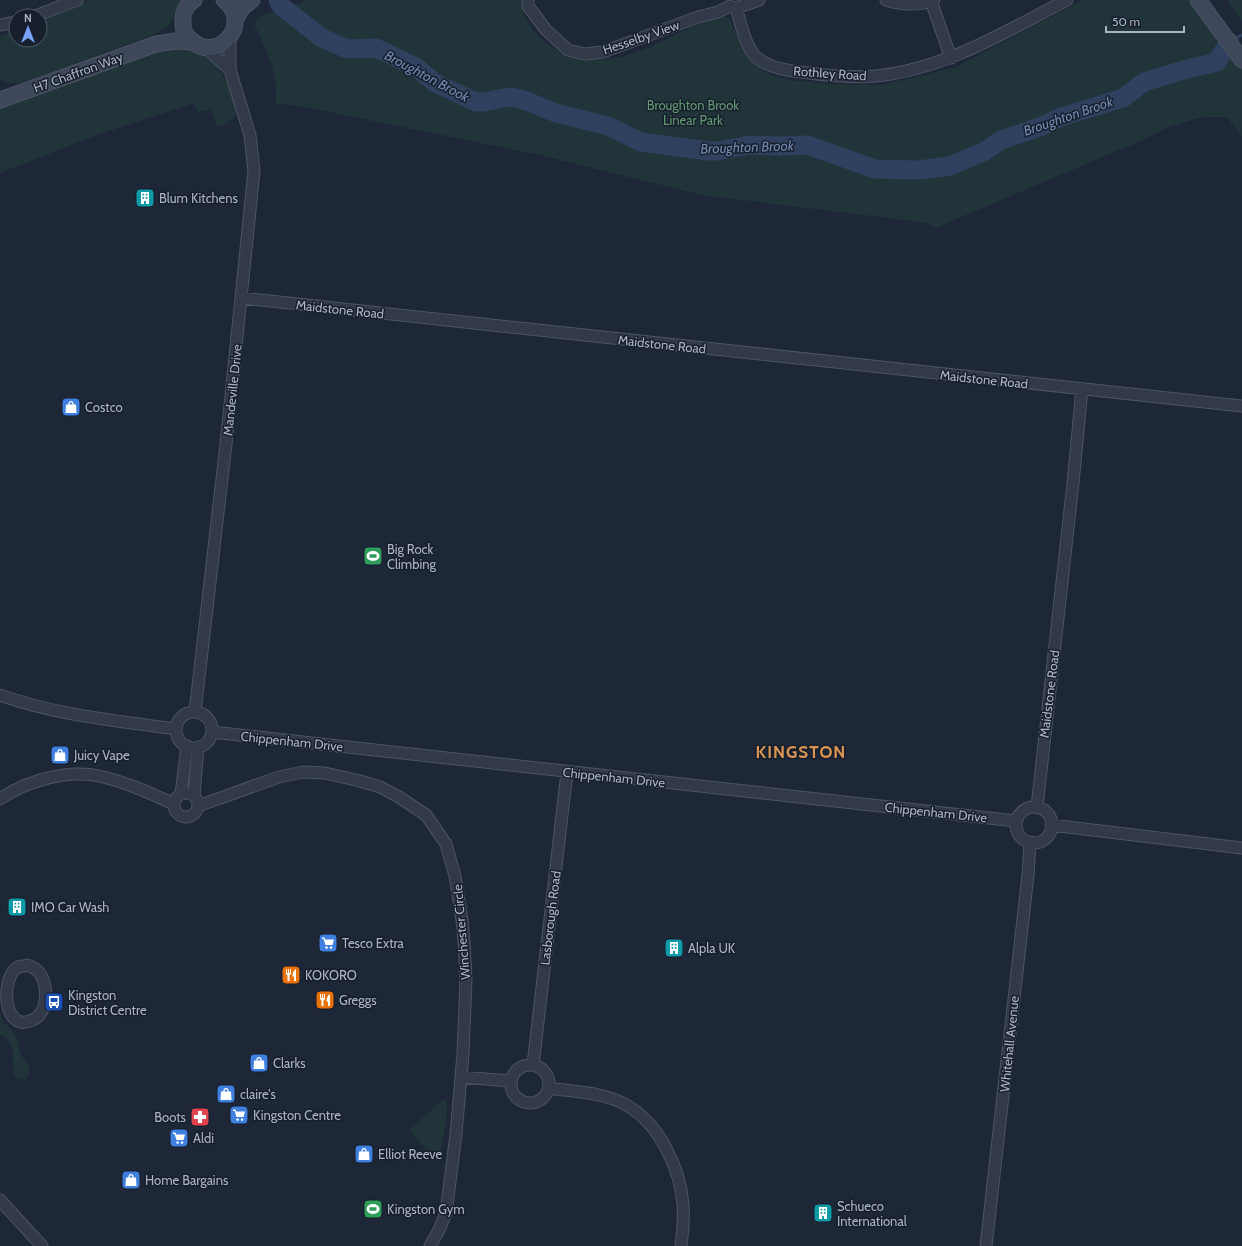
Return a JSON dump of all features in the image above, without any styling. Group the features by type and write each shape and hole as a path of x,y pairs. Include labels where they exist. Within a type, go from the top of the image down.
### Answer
{"street":[{"path":"48,11 75,0"},
{"path":"194,0 187,7 184,13 183,20 185,33 230,70"},
{"path":"199,45 219,45 230,37 234,29 234,13 224,0"},
{"path":"235,20 243,7 252,0"},
{"name":"Hesselby View","path":"528,0 528,6 546,30 568,50 585,54 603,52 698,17 718,12 731,5 760,0"},
{"path":"886,0 897,4 909,5 932,1 951,58"},
{"name":"Rothley Road","path":"731,5 744,36 754,54 760,60 777,67 801,72 851,77 876,76 915,69 951,58 1068,0"},
{"path":"1198,0 1242,60"},
{"name":"H7 Chaffron Way","path":"156,44 183,20"},
{"name":"Mandeville Drive","path":"195,712 211,585 254,171 250,134 230,70 230,37"},
{"name":"H7 Chaffron Way","path":"0,100 156,44 174,41 199,45"},
{"name":"Maidstone Road","path":"242,298 1242,406"},
{"name":"Maidstone Road","path":"1037,807 1082,389"},
{"path":"0,695 49,709 122,722 176,729"},
{"path":"195,712 207,717 212,727 212,732 207,742 193,747 180,741 176,729 177,723 185,714 195,712"},
{"name":"Chippenham Drive","path":"212,732 469,759 567,772 1016,821"},
{"path":"181,794 193,747"},
{"path":"193,747 196,801 194,814 185,817 177,814 175,811 174,804 176,798 181,794 188,793 196,801"},
{"name":"Winchester Circle","path":"196,801 279,777 303,772 343,776 380,787 413,805 426,815 446,844 456,876 462,920 466,980 461,1077 456,1134 446,1213 430,1246"},
{"name":"Lasborough Road","path":"533,1065 567,772"},
{"path":"0,799 26,785 37,781 66,775 88,774 132,786 174,804"},
{"path":"1037,807 1042,809 1049,816 1051,825 1048,835 1045,838 1036,842 1030,842 1026,841 1019,835 1016,821 1018,816 1026,808 1037,807"},
{"path":"1051,825 1242,848"},
{"name":"Whitehall Avenue","path":"986,1246 1028,875 1030,842"},
{"path":"19,966 35,968 40,974 44,983 45,995 44,1007 35,1020 20,1022 4,1007 6,994 4,985 19,966"},
{"path":"533,1065 540,1067 546,1074 548,1078 548,1088 542,1099 532,1103 524,1102 516,1097 512,1091 511,1081 512,1076 521,1066 533,1065"},
{"path":"461,1077 511,1081"},
{"path":"548,1088 599,1095 627,1106 646,1119 666,1147 680,1186 684,1221 681,1246"},
{"path":"0,1200 42,1246"}],"green space":[{"path":"89,0 185,0 169,24 162,30 149,36 22,83 8,83 0,79 0,36 8,33 8,48 48,48 48,17"},
{"name":"Broughton Brook Linear Park","path":"308,0 520,0 530,25 538,36 558,51 578,58 590,59 612,58 634,53 651,47 707,21 725,17 729,18 740,43 750,59 766,73 789,80 834,84 881,85 956,67 1083,0 1190,0 1242,67 1242,137 1227,117 1203,117 1169,127 1141,141 935,228 928,223 702,195 539,155 295,105 275,104 276,83 274,73 271,62 254,24 262,15"},
{"path":"1227,0 1242,0 1242,21"},
{"path":"168,47 188,47 205,56 217,67 228,83 234,98 237,109 234,118 224,125 217,127 211,109 198,112 194,103 97,135 0,173 0,108"},
{"path":"0,1015 15,1034 21,1055 29,1067 29,1074 26,1079 20,1079 14,1074 13,1053 11,1047 8,1041 0,1034"},
{"path":"445,1098 447,1111 438,1163 409,1130"}],"waterway":[{"name":"Broughton Brook","path":"278,0 281,6 322,38 347,49 376,48 416,67 435,83 476,102 484,102 508,97 516,98 556,113 608,126 641,142 708,151 717,151 750,145 807,145 875,169 918,170 950,166 985,151 1001,140 1040,127 1061,117 1123,98 1144,82 1217,62 1229,42"},
{"name":"Broughton Brook","path":"1232,40 1242,35"}],"place":[{"name":"Blum Kitchens","path":"145,198"},
{"name":"Costco","path":"71,407"},
{"name":"Big Rock Climbing","path":"373,556"},
{"name":"Juicy Vape","path":"60,755"},
{"name":"IMO Car Wash","path":"17,907"},
{"name":"Tesco Extra","path":"328,943"},
{"name":"Alpla UK","path":"674,948"},
{"name":"KOKORO","path":"291,975"},
{"name":"Greggs","path":"325,1000"},
{"name":"Kingston District Centre","path":"54,1002"},
{"name":"Clarks","path":"259,1063"},
{"name":"claire's","path":"226,1094"},
{"name":"Kingston Centre","path":"239,1115"},
{"name":"Boots","path":"200,1117"},
{"name":"Aldi","path":"179,1138"},
{"name":"Elliot Reeve","path":"364,1154"},
{"name":"Home Bargains","path":"131,1180"},
{"name":"Kingston Gym","path":"373,1209"},
{"name":"Schueco International","path":"823,1213"}],"district":[{"name":"KINGSTON","path":"801,752"}]}
